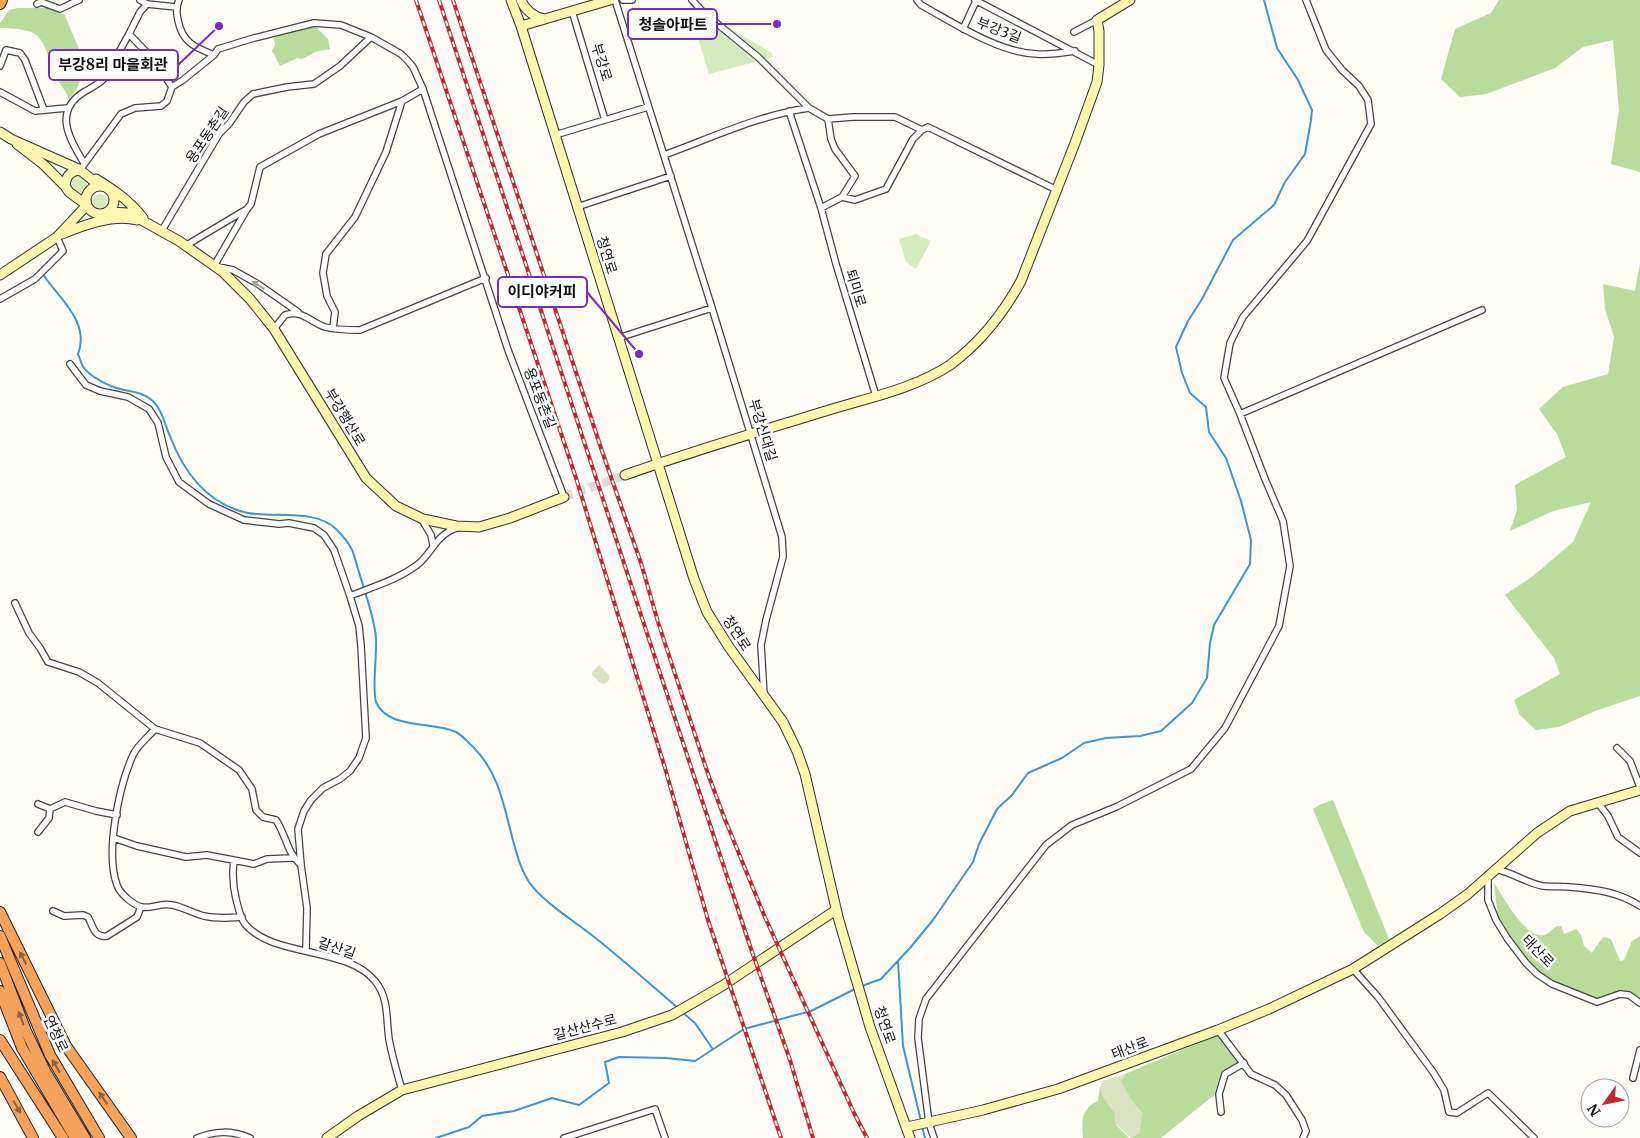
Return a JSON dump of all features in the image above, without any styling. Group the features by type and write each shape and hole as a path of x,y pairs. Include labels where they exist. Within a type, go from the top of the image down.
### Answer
{"highway":[{"path":"0,4 2,0"},
{"path":"0,912 66,1046 132,1138"},
{"name":"연청로","path":"0,936 50,1055 99,1138"},
{"name":"연청로","path":"0,963 26,1031 45,1071 85,1138"},
{"path":"0,991 22,1048 75,1138"},
{"path":"0,1040 63,1138"},
{"path":"0,1077 33,1138"}],"street":[{"path":"37,4 41,2 60,9 79,0"},
{"path":"140,0 147,4 176,7"},
{"path":"179,0 176,7 178,23 183,38 197,48 214,55"},
{"path":"521,0 523,5 536,18 544,19"},
{"path":"521,26 610,0"},
{"name":"부강신대길","path":"615,0 782,536 783,558 766,620 762,645 765,697"},
{"path":"622,0 632,0"},
{"path":"692,0 703,12 758,57 809,108 828,119 895,117 922,130"},
{"path":"963,29 975,0"},
{"name":"부강3길","path":"975,0 1099,64"},
{"path":"1074,32 1130,0"},
{"path":"934,1138 929,1123 918,1038 919,1019 926,999 1046,845 1072,825 1116,807 1191,769 1225,728 1279,626 1290,566 1283,521 1264,479 1240,414 1224,378 1230,343 1243,317 1307,241 1371,124 1368,100 1359,86 1342,70 1326,50 1306,0"},
{"name":"청연로","path":"513,2 688,563 707,612 729,647 783,722 797,751 805,774 837,913 870,1027 910,1127 910,1138"},
{"name":"부강3길","path":"921,2 963,29 1016,51 1044,54 1075,51"},
{"path":"147,4 140,12 119,52 107,56 110,70 108,74 100,83 74,100 67,108 65,114 69,133 82,166 100,186 108,188 147,222"},
{"name":"부강로","path":"572,11 605,120"},
{"path":"626,475 876,396 929,376 949,365 974,344 1010,301 1021,281 1075,143 1097,82 1099,31 1097,20"},
{"name":"용포동촌길","path":"82,166 120,114 135,108 161,106 166,101 172,87 214,55 218,49 314,23 341,25 401,54 413,67 423,89 508,350 564,497"},
{"path":"129,34 154,60 172,87"},
{"name":"용포동촌길","path":"161,232 219,134 244,102 253,94 260,92 314,84 340,66 371,38"},
{"path":"0,66 6,50 20,53 25,60 44,110"},
{"path":"423,89 402,101 318,134 260,167 251,204 214,266 233,270 258,284 298,313 324,327 341,330 360,330 486,278"},
{"path":"0,92 35,111 67,108"},
{"path":"333,328 335,312 327,296 323,273 326,254 355,217 386,152 402,101"},
{"path":"555,135 648,107"},
{"path":"664,155 740,126 789,111 809,108"},
{"path":"789,111 820,208 842,197 855,176 835,149 831,139 828,119"},
{"path":"842,197 855,200 886,189 913,139 928,127 1057,190"},
{"path":"0,132 44,165 78,202 77,211 59,234"},
{"path":"11,139 82,166 134,205 147,222"},
{"path":"65,186 66,178 69,174 82,166"},
{"path":"577,207 671,176"},
{"path":"87,205 86,197 90,190 100,186"},
{"path":"0,275 59,234 103,213 114,202 113,194"},
{"path":"73,195 92,211 103,213 129,212 147,222"},
{"path":"59,234 87,205"},
{"name":"퇴미로","path":"820,208 876,396"},
{"path":"185,246 248,209"},
{"path":"59,234 116,218 128,218 147,222"},
{"name":"부강행산로","path":"147,222 223,272 250,299 274,328 366,478 396,506 421,518 461,526 479,527 510,518 564,497"},
{"path":"0,299 35,279 63,251 59,234"},
{"path":"618,338 712,308"},
{"path":"1240,414 1482,310"},
{"path":"274,328 285,315 298,313"},
{"path":"70,364 86,385 100,391 128,397 149,409 158,423 166,457 180,482 209,504 244,520 279,524 289,523 314,528 324,535 334,550 351,596 359,626 362,646 366,738 359,758 350,771 323,788 311,800 304,811 298,829 307,908 306,950"},
{"path":"421,518 431,535 433,545"},
{"path":"351,596 409,570 427,556 433,545 447,531 461,526"},
{"path":"20,614 15,603 28,633 48,662 79,672 98,683 155,729 200,743 239,770 252,789 256,810 263,817 276,820 283,830 292,858 301,865"},
{"path":"155,729 133,753 120,799 112,856 117,885 121,893 130,902 144,909 168,905 183,907 202,916 223,919 242,917"},
{"path":"1617,748 1630,760 1640,789"},
{"name":"태산로","path":"910,1127 1058,1089 1218,1030 1269,1009 1353,969 1440,914 1468,894 1491,872 1552,822 1570,811 1640,789"},
{"path":"38,804 50,809 65,802 96,812 117,815"},
{"path":"1598,803 1608,816 1618,837 1640,853"},
{"path":"38,832 49,818 50,809"},
{"path":"114,838 137,846 186,857 207,855 254,864 267,859 292,858"},
{"name":"갈산길","path":"234,861 233,885 244,923 261,937 346,962 361,969 374,980 383,993 388,1011 389,1038 396,1073 402,1090"},
{"path":"1491,872 1504,871 1542,886 1570,887 1613,893 1628,898 1640,906"},
{"name":"태산로","path":"1491,872 1488,900 1496,920 1507,938 1537,974 1552,984 1597,1002 1620,994 1629,995 1640,1002"},
{"path":"53,911 64,916 83,915 88,917 93,930 102,937 108,936 137,917 141,907"},
{"name":"갈산산수로","path":"327,1138 358,1116 402,1090 622,1032 672,1016 837,913"},
{"path":"1353,969 1378,997 1433,1072 1444,1090 1449,1112 1457,1113 1488,1093 1534,1138"},
{"path":"1218,1030 1251,1074 1275,1085 1286,1095 1306,1131 1303,1138"},
{"path":"1633,1078 1640,1050"},
{"path":"1221,1112 1219,1094 1225,1074 1244,1063"},
{"path":"564,1138 655,1109 665,1138"},
{"path":"197,1138 216,1132 238,1133 250,1138"}],"green space":[{"path":"1499,0 1640,0 1640,172 1611,164 1619,110 1613,40 1583,47 1555,68 1486,94 1460,97 1441,79 1455,29 1491,13"},
{"path":"18,8 48,8 65,15 83,64 80,81 69,99 54,74 46,49 39,38 28,31 0,28 0,23 9,10"},
{"path":"696,9 772,53 773,57 709,74 691,15"},
{"path":"314,25 328,39 330,49 315,52 302,59 297,58 280,66 272,51 275,45 274,38 278,34"},
{"path":"79,175 88,185 82,193 71,186 71,179"},
{"path":"97,194 103,194 107,201 103,208 97,208 93,204 93,198"},
{"path":"916,234 931,241 916,269 906,262 899,239"},
{"path":"1640,263 1640,696 1595,711 1559,727 1536,730 1520,715 1514,700 1560,674 1554,658 1505,595 1533,576 1573,542 1591,502 1553,511 1510,531 1517,510 1515,485 1566,457 1557,434 1539,409 1563,387 1608,374 1614,337 1605,309 1603,284 1635,291"},
{"path":"599,665 610,676 608,682 602,684 592,675 592,672"},
{"path":"1333,800 1389,939 1378,946 1364,932 1313,809"},
{"path":"1494,883 1516,916 1530,931 1537,935 1544,935 1557,926 1561,926 1564,934 1576,929 1581,935 1584,946 1592,953 1603,937 1611,939 1620,961 1624,960 1632,941 1640,936 1640,998 1629,992 1619,992 1596,999 1557,983 1541,973 1528,962 1510,939 1498,919"},
{"path":"1217,1035 1241,1063 1221,1073 1214,1095 1161,1138 1131,1138 1139,1133 1142,1113 1133,1103 1121,1082 1125,1074"},
{"path":"1125,1074 1121,1082 1133,1103 1142,1113 1139,1133 1131,1138 1116,1124 1115,1112 1106,1102 1101,1090 1102,1081"},
{"path":"1100,1086 1106,1100 1115,1112 1116,1125 1129,1138 1083,1138 1083,1117 1088,1108 1098,1101"}],"waterway":[{"path":"862,986 881,979 933,920 973,862 979,844 997,809 1012,795 1028,773 1062,758 1084,743 1106,738 1140,736 1161,731 1192,703 1207,678 1210,643 1214,625 1250,564 1251,540 1241,501 1226,458 1209,432 1206,407 1190,393 1182,373 1176,347 1188,321 1202,299 1233,240 1274,205 1285,182 1305,154 1312,110 1298,80 1277,48 1264,0"},
{"path":"44,276 72,312 77,322 81,343 78,354 84,368 103,382 113,387 141,394 149,398 157,406 181,459 204,490 225,505 237,510 249,513 314,518 326,522 336,529 354,554 369,605 376,638 375,697 382,711 390,717 401,721 456,732 468,742 483,759 497,783 518,859 529,882 550,904 604,945 679,1009"},
{"path":"898,961 903,1046 921,1121"},
{"path":"436,1138 469,1127 482,1116 514,1111 552,1098 579,1105 609,1083 605,1062 619,1057 695,1061 744,1029 811,1011 855,989"},
{"path":"682,1012 695,1023 712,1048"},
{"path":"922,1126 925,1138"}],"tunnel":[{"path":"564,497 625,475"}],"railway":[{"path":"416,0 576,478 665,768 708,920 781,1138"},
{"path":"439,0 750,946 790,1060 813,1138"},
{"path":"453,0 603,454 641,563 658,622 708,774 764,915 867,1138"}],"place":[{"name":"청솔아파트","path":"777,24"},
{"name":"부강8리 마을회관","path":"219,26"},
{"name":"이디야커피","path":"639,354"}]}
